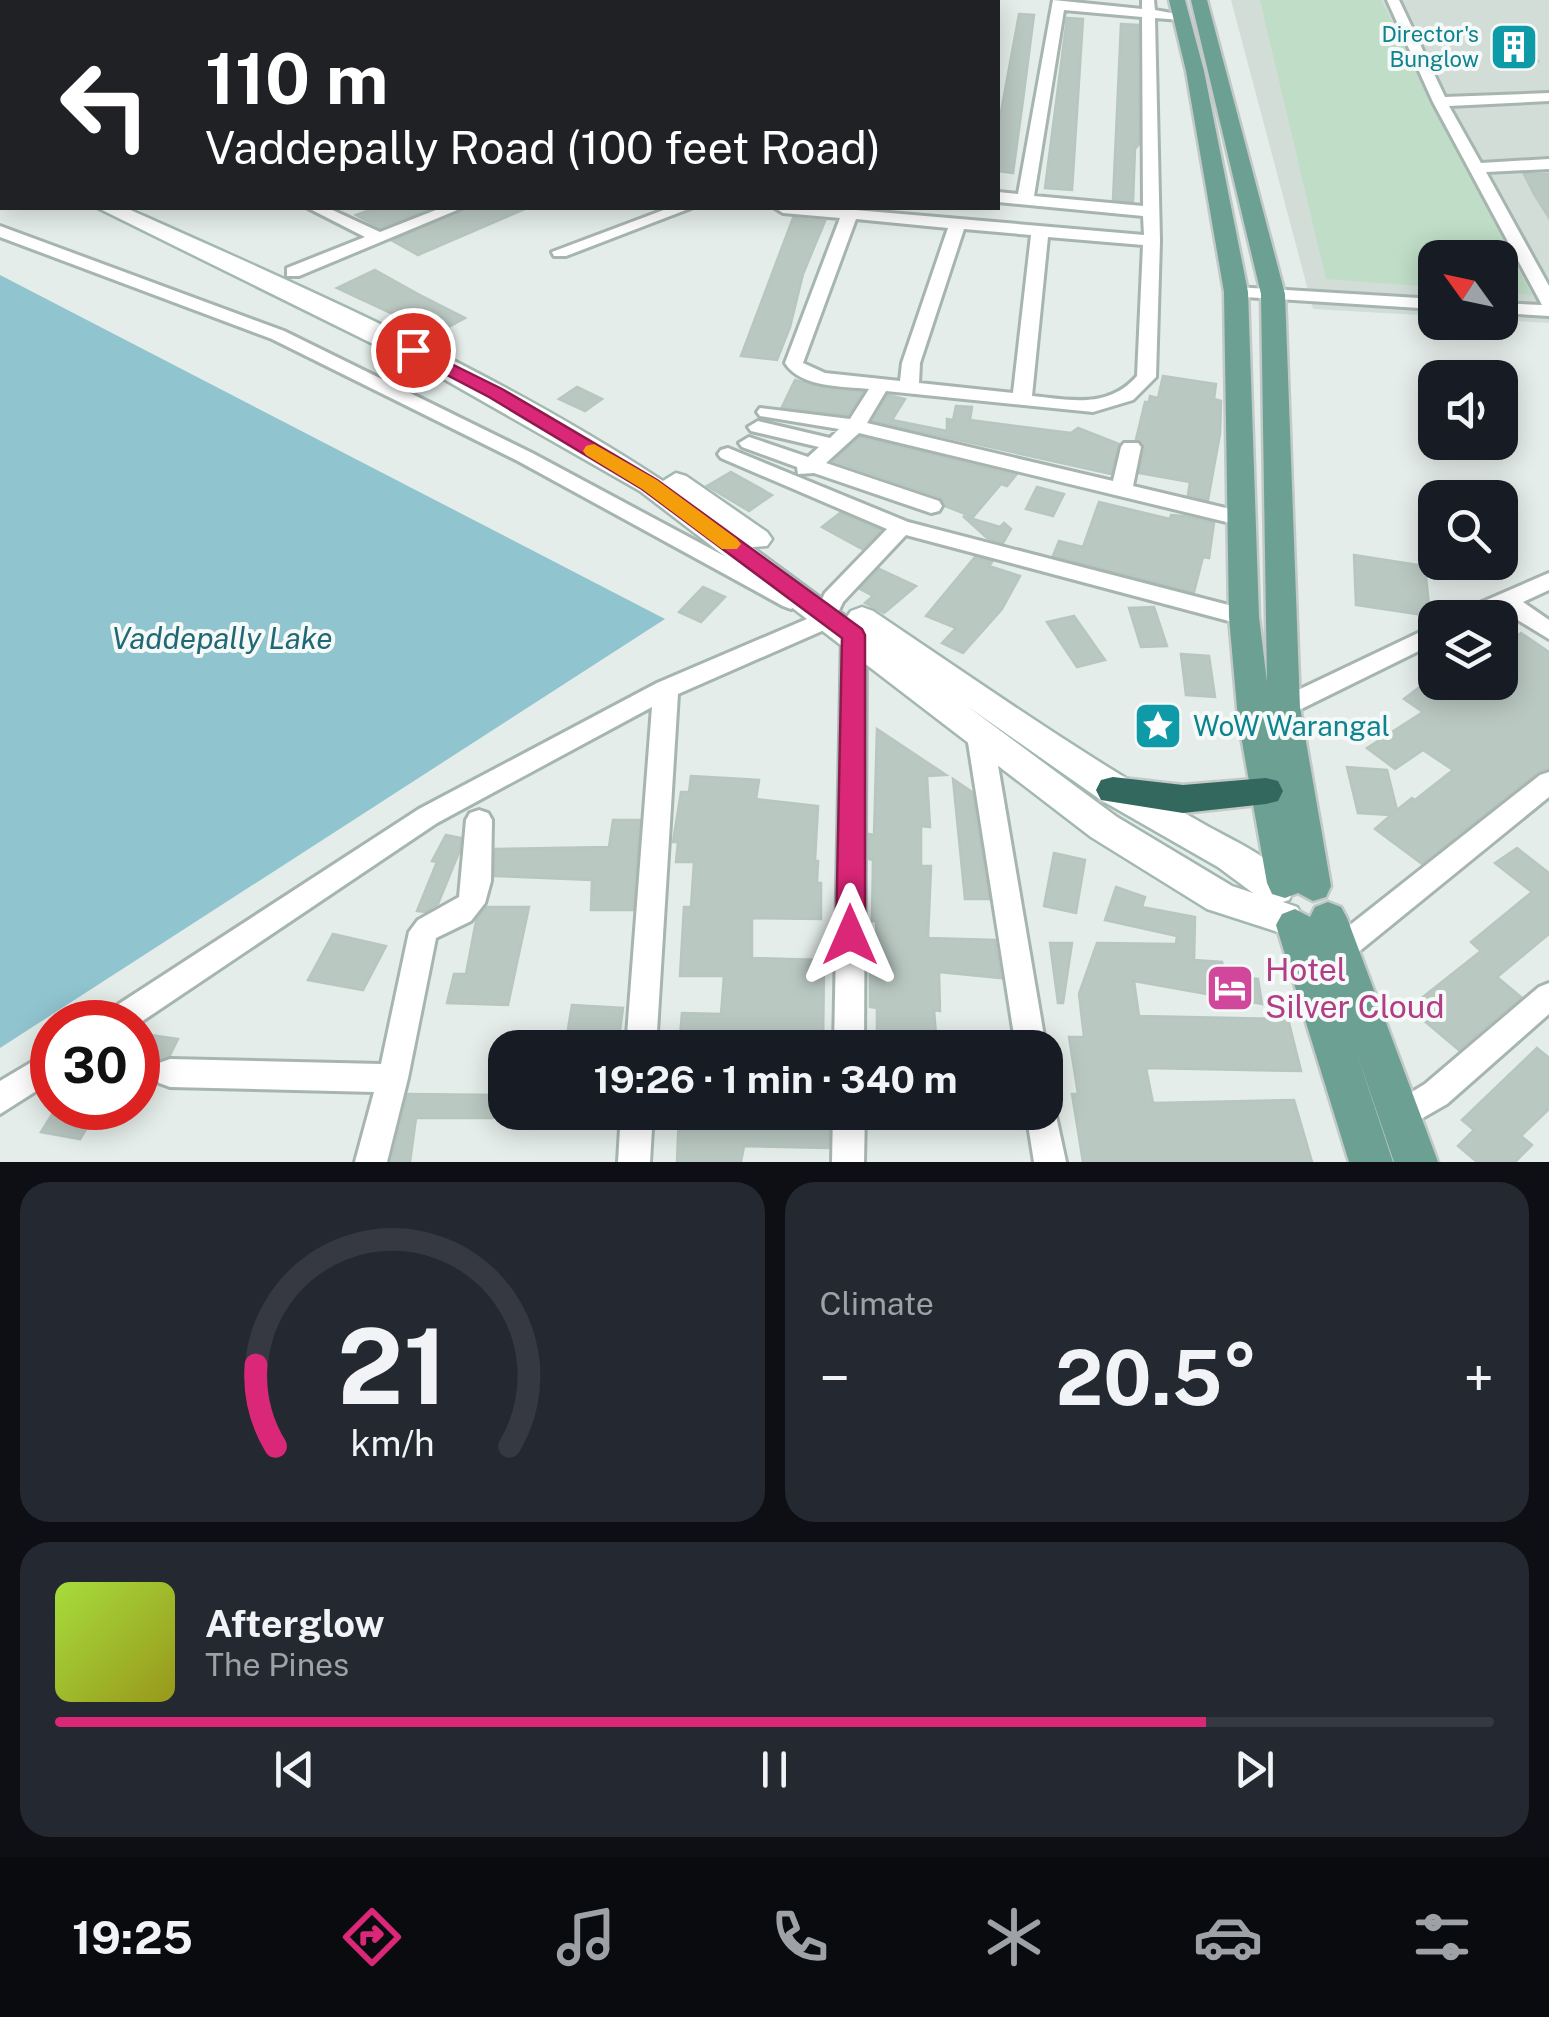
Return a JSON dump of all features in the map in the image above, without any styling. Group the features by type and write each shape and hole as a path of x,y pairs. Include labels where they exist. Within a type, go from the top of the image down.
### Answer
{"highway":[{"path":"1113,790 1183,799 1266,791"}],"main road":[{"path":"1186,5 1236,292 1244,616 1266,791 1303,910 1371,1162"},
{"path":"1186,5 1274,294 1284,707 1303,910 1400,1116 1416,1162"},
{"path":"113,210 287,288 496,393 650,485 827,611 1113,790 1231,858 1303,910"},
{"path":"151,210 293,272 510,384 714,505 854,635 980,736 1164,867 1220,898 1303,910"}],"street":[{"path":"1393,0 1440,102 1549,302"},
{"path":"1025,200 1058,3 1186,5"},
{"path":"849,215 794,363 798,370 822,378 1102,406 1139,387 1146,376 1152,241 1149,7"},
{"path":"1440,102 1549,97"},
{"path":"1476,168 1549,164"},
{"path":"1000,197 1150,212"},
{"path":"320,210 378,237"},
{"path":"293,272 449,210"},
{"path":"560,252 677,210"},
{"path":"802,210 849,215 905,214 957,225 1152,241"},
{"path":"909,386 912,363 957,225"},
{"path":"0,231 278,335 827,611"},
{"path":"1022,401 1040,233"},
{"path":"1236,292 1418,303"},
{"path":"1518,309 1549,312"},
{"path":"792,483 855,426 877,392"},
{"path":"758,427 855,426 1243,519"},
{"path":"758,427 836,445"},
{"path":"758,427 812,465 931,506"},
{"path":"1122,490 1131,447"},
{"path":"728,454 902,527 1244,616"},
{"path":"149,1000 428,816 666,689 827,611 902,527"},
{"path":"1504,600 1549,581"},
{"path":"1518,610 1549,631"},
{"path":"849,1030 854,635"},
{"path":"1284,707 1418,641"},
{"path":"643,1030 666,689"},
{"path":"980,736 1028,1030"},
{"path":"1303,910 1549,782"},
{"path":"370,1162 394,1078 423,932 431,924 462,912 475,896 479,820"},
{"path":"1400,1116 1436,1094 1549,996"},
{"path":"170,1073 394,1078"},
{"path":"0,1099 30,1079"},
{"path":"634,1162 636,1130"},
{"path":"848,1162 849,1130"},
{"path":"1045,1130 1050,1162"}],"shaded area":[{"path":"1231,0 1549,0 1549,323 1518,321 1518,240 1418,240 1418,315 1313,309"}],"green space":[{"path":"1260,0 1381,0 1504,240 1418,240 1418,286 1326,279"},
{"path":"1518,268 1532,295 1518,294"}],"water":[{"name":"Vaddepally Lake","path":"0,275 665,619 74,1000 30,1000 30,1029 0,1048"}],"building":[{"path":"1019,14 1034,15 1013,173 1000,171 1000,118"},
{"path":"1067,18 1083,19 1072,190 1045,188"},
{"path":"1121,24 1138,25 1139,144 1135,149 1133,201 1113,200"},
{"name":"Director's Bunglow","path":"1492,33 1524,35 1538,61 1504,59"},
{"path":"1524,174 1549,174 1549,218 1534,194"},
{"path":"370,210 427,210 380,228 356,215"},
{"path":"461,210 522,210 418,255 393,241"},
{"path":"793,218 825,221 803,274 790,327 777,360 741,356"},
{"path":"375,270 465,318 441,331 415,317 408,321 337,288"},
{"path":"1163,376 1216,384 1214,399 1221,401 1220,434 1208,500 1188,495 1190,482 1139,473 1145,448 1136,439 1145,402 1149,402 1150,396 1158,398"},
{"path":"795,380 822,388 863,392 848,415 782,407"},
{"path":"577,387 602,399 585,411 559,399"},
{"path":"888,395 905,399 892,420 947,431 947,419 953,420 956,406 972,407 970,420 1071,433 1078,428 1119,444 1111,474 873,421"},
{"path":"860,437 1016,475 1007,486 1001,484 973,517 945,506 940,497 833,461"},
{"path":"731,472 772,495 749,511 707,486"},
{"path":"1037,487 1064,494 1053,516 1026,509"},
{"path":"1099,502 1170,519 1171,515 1184,516 1214,523 1209,558 1203,557 1194,592 1053,556 1059,541 1083,547"},
{"path":"840,513 881,530 862,549 822,527"},
{"path":"963,516 1000,527 1004,523 1011,529 1003,543 987,538"},
{"path":"1354,555 1418,565 1418,580 1426,580 1428,600 1418,600 1418,614 1356,605"},
{"path":"975,557 1020,576 1002,609 963,653 942,643 956,628 926,616"},
{"path":"879,569 916,586 884,613 865,603 873,596 860,589"},
{"path":"703,587 725,597 701,622 679,612"},
{"path":"1154,607 1167,646 1141,647 1129,608"},
{"path":"1074,616 1105,660 1077,667 1047,622"},
{"path":"1521,633 1549,652 1549,769 1538,772 1422,864 1375,829 1391,815 1358,813 1347,767 1387,770 1397,810 1412,798 1415,800 1453,770 1423,750 1395,769 1367,748 1423,712 1404,699 1418,688 1418,700 1518,700"},
{"path":"1181,654 1209,656 1215,697 1186,695"},
{"path":"877,729 946,775 927,776 930,827 921,826 921,866 931,866 928,938 995,940 1001,978 939,972 940,1011 934,1010 936,1030 877,1030 877,1008 870,1007 870,973 878,973 876,921 872,921 873,860 869,859 869,834 874,835"},
{"path":"691,776 759,780 756,799 818,806 815,861 817,883 821,883 821,919 752,918 752,958 824,960 823,1030 681,1030 682,1013 721,1014 724,976 680,976 684,907 691,907 694,862 676,862 678,842 673,842 681,792 689,792"},
{"path":"953,779 972,792 989,899 965,899"},
{"path":"613,820 640,820 633,910 591,910 592,880 495,876 495,849 609,847"},
{"path":"446,835 461,838 460,850 438,904 425,912 417,911 437,862 432,861"},
{"path":"1517,848 1549,873 1549,934 1497,977 1521,997 1459,1050 1409,1008 1481,951 1471,942 1532,892 1495,863"},
{"path":"1054,853 1085,860 1076,913 1044,906"},
{"path":"1116,887 1145,897 1142,907 1195,917 1194,960 1222,962 1223,967 1235,968 1236,977 1258,979 1262,1004 1134,981 1139,1016 1288,1019 1301,1071 1146,1068 1153,1103 1294,1100 1312,1162 1083,1162 1072,1094 1078,1094 1069,1037 1084,1037 1079,994 1097,943 1176,944 1177,936 1105,920"},
{"path":"486,907 529,907 508,1005 447,1003 454,974 466,974 476,921"},
{"path":"333,934 386,946 363,990 308,980"},
{"path":"1050,943 1072,943 1063,1003 1058,1003"},
{"path":"572,1005 623,1008 620,1030 568,1030"},
{"path":"160,1036 178,1039 170,1055 160,1060"},
{"path":"1537,1048 1549,1058 1549,1109 1521,1136 1532,1145 1515,1162 1477,1162 1458,1146 1474,1130 1462,1120"},
{"path":"408,1094 488,1095 488,1118 416,1118 410,1162 391,1162"},
{"path":"42,1130 86,1130 80,1139"},
{"path":"678,1130 829,1130 829,1148 744,1146 741,1162 677,1162"}],"slow traffic":[{"path":"594,451 650,485 730,544"}],"place":[{"name":"Director's Bunglow","path":"1514,47"},
{"name":"WoW Warangal","path":"1158,726"},
{"name":"Hotel Silver Cloud","path":"1230,988"}],"route":[{"path":"413,350 496,393 650,485 854,635 850,935"}]}
